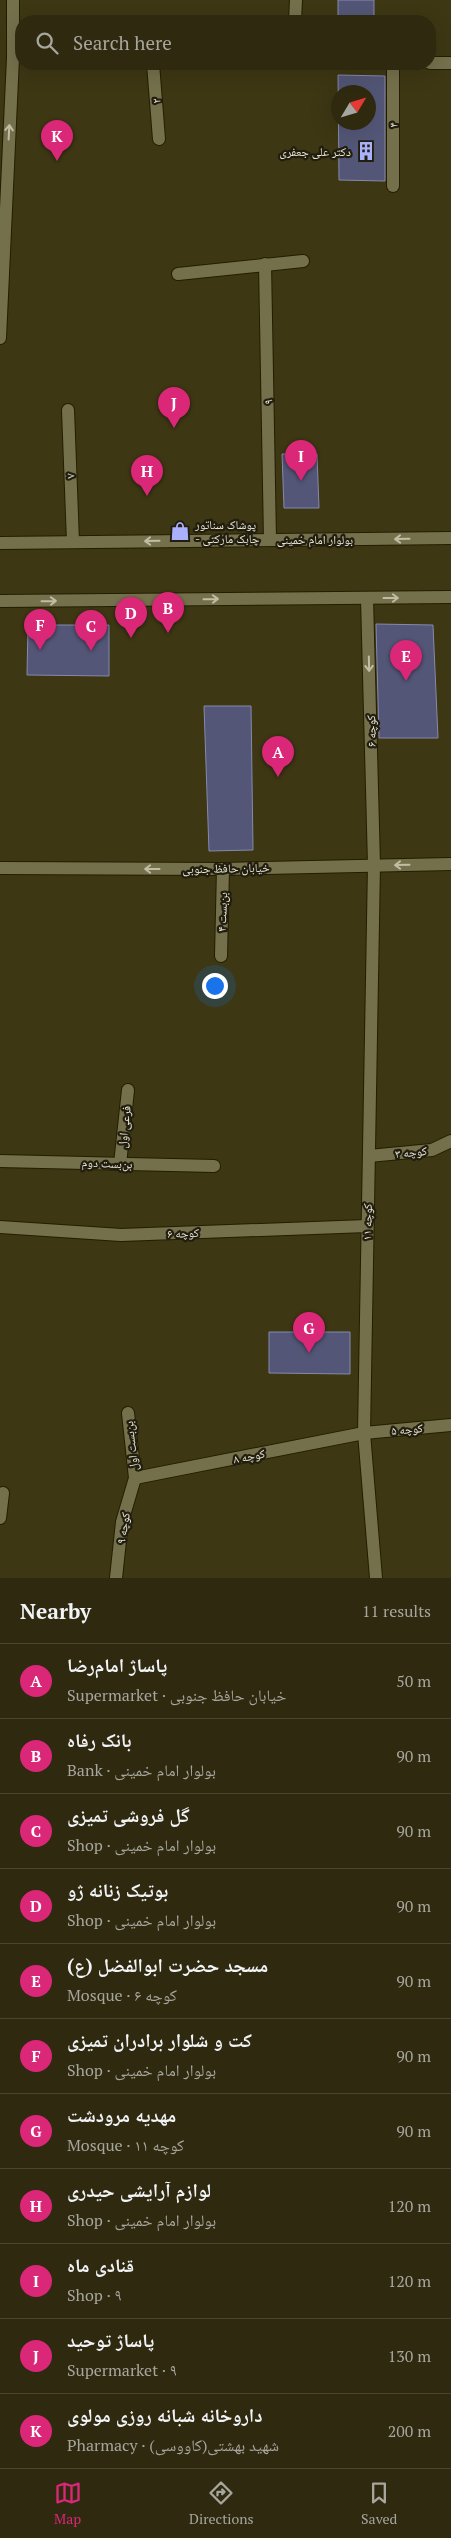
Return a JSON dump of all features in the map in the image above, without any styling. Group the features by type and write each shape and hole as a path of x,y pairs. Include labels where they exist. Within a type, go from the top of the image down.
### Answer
{"street":[{"path":"0,338 13,0"},
{"path":"295,15 296,0"},
{"path":"436,63 451,63"},
{"name":"۲","path":"153,70 159,139"},
{"name":"۴","path":"393,186 394,70"},
{"path":"178,274 303,261"},
{"name":"۹","path":"265,264 270,540"},
{"name":"۷","path":"68,410 73,542"},
{"name":"بولوار امام خمینی","path":"0,543 451,538"},
{"path":"0,601 451,597"},
{"name":"کوچه ۶","path":"367,598 374,865"},
{"name":"خیابان حافظ جنوبی","path":"0,868 223,869 451,864"},
{"name":"کوچه ۱۱","path":"374,865 364,1433 376,1578"},
{"name":"بن‌بست ۴","path":"221,956 223,869"},
{"name":"فرعی اول","path":"120,1164 128,1090"},
{"name":"کوچه ۳","path":"369,1156 432,1150 451,1140"},
{"name":"بن‌بست دوم","path":"0,1160 214,1166"},
{"name":"کوچه ۶","path":"0,1227 121,1235 367,1226"},
{"name":"بن‌بست اول","path":"128,1413 135,1478"},
{"name":"کوچه ۵","path":"364,1433 451,1425"},
{"name":"کوچه ۸","path":"135,1478 364,1433"},
{"name":"کوچه ۹","path":"116,1578 122,1522 135,1478"},
{"path":"0,1518 3,1493"}],"building":[{"path":"338,0 374,0 374,15 338,15"},
{"name":"دکتر علی جعفری","path":"338,75 385,76 385,181 339,180 338,130 376,130 376,85 338,85"},
{"path":"282,454 317,454 319,508 284,508"},
{"path":"376,624 433,625 438,738 379,738"},
{"path":"109,625 109,676 27,675 28,626"},
{"path":"204,706 251,706 253,850 209,851"},
{"path":"269,1332 350,1332 350,1374 269,1373"}],"place":[{"name":"دکتر علی جعفری","path":"366,151"},
{"name":"داروخانه شبانه روزی مولوی","path":"57,161"},
{"name":"پاساژ توحید","path":"174,428"},
{"name":"قنادی ماه","path":"301,481"},
{"name":"لوازم آرایشی حیدری","path":"147,496"},
{"name":"پوشاک سناتور - چابک مارکتی","path":"180,531"},
{"name":"بانک رفاه","path":"168,633"},
{"name":"بوتیک زنانه ژو","path":"131,638"},
{"name":"کت و شلوار برادران تمیزی","path":"40,650"},
{"name":"گل فروشی تمیزی","path":"91,651"},
{"name":"مسجد حضرت ابوالفضل (ع)","path":"406,681"},
{"name":"پاساژ امام‌رضا","path":"278,777"},
{"name":"مهدیه مرودشت","path":"309,1353"}]}
